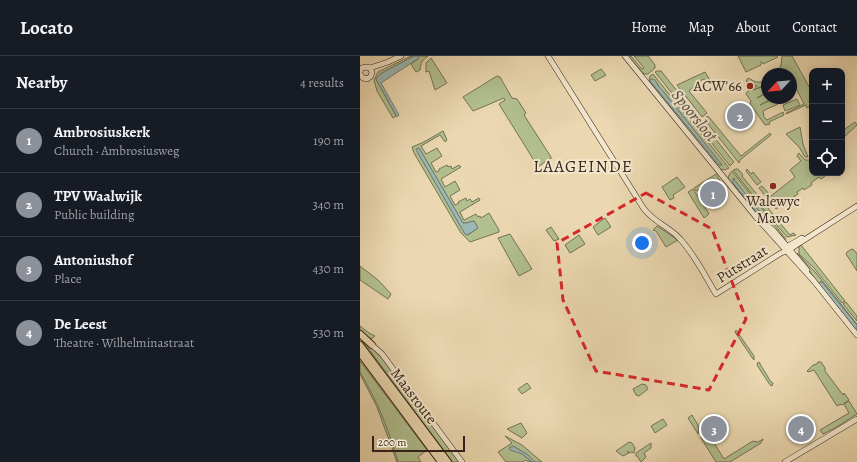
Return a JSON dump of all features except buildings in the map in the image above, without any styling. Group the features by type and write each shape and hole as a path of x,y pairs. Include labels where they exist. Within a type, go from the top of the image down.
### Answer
{"highway":[{"path":"360,334 372,345"},
{"name":"Maasroute","path":"360,345 448,462"},
{"name":"Maasroute","path":"360,353 441,462"}],"main road":[{"path":"371,70 401,56"},
{"name":"Putstraat","path":"548,56 644,209 656,221 674,233 682,241 716,294 808,235 857,206"},
{"path":"625,56 761,222 774,231 786,250 810,273 813,280 857,335"},
{"path":"365,67 371,70 371,76 368,79 365,79 360,75 362,68 365,67"},
{"path":"372,345 382,354 462,462"},
{"path":"785,462 857,419"}],"highlighted area":[{"path":"646,193 712,229 746,319 709,390 596,371 563,300 557,243"}],"green space":[{"path":"411,56 414,56 380,74 376,79 396,116 393,118 377,91 374,80 378,72"},
{"path":"418,56 428,56 422,62 420,70 416,72 411,64 418,59"},
{"path":"628,56 631,56 642,69 644,68 634,56 648,56 655,65 655,68 648,74 644,74"},
{"path":"738,56 778,57 763,64 762,62 760,63 761,65 746,72"},
{"path":"782,56 792,56 809,87 809,107 807,108 806,105 786,114 804,104 797,90 797,68 780,68"},
{"path":"431,58 447,83 435,90 429,71 426,72 426,63"},
{"path":"601,69 606,75 595,81 591,75"},
{"path":"661,71 734,162 730,166 655,72"},
{"path":"705,72 711,82 703,79 689,91 707,113 702,117 677,85"},
{"path":"653,74 729,168 725,170 720,169 649,81 650,76","holes":["657,83 663,91 722,165 719,165 655,85"]},
{"path":"497,76 500,77 512,98 517,99 526,113 524,115 551,157 551,159 538,167 499,104 505,100 504,98 473,111 463,97"},
{"path":"748,78 756,82 761,82 761,87 753,90 761,87 761,96 757,98 761,96 762,104 760,105 778,104 763,111 764,117 767,120 783,112 784,115 769,122 770,124 765,125 750,104 751,101 746,94 748,91 757,86 746,81"},
{"path":"797,99 800,105 785,111 783,105 797,104"},
{"path":"708,116 741,156 770,133 771,135 740,160 739,163 704,119"},
{"path":"855,122 857,125 845,136 845,129"},
{"path":"800,127 803,144 808,157 805,157 799,147 786,134"},
{"path":"443,131 447,140 445,142 440,135 421,146 426,154 437,148 442,156 431,163 436,172 447,165 448,167 451,166 452,169 459,165 461,167 441,179 445,187 455,181 460,190 450,196 455,205 466,198 467,201 470,199 472,202 479,198 480,200 460,212 464,220 476,214 481,218 489,213 499,232 470,242 461,233 414,153 412,147","holes":["419,148 463,223 474,221 478,228 468,235 465,234 417,149"]},
{"path":"799,153 805,160 809,160 809,176 825,176 821,179 819,177 811,183 812,185 797,192 798,194 776,209 759,188 762,186 771,196 795,177 790,170 801,161 797,156"},
{"path":"738,169 776,218 778,217 778,219 773,221 733,170"},
{"path":"747,169 751,174 753,172 761,182 757,185 746,171"},
{"path":"732,171 786,239 784,240 775,230 761,220 729,182 728,179","holes":["734,178 735,182 761,212 762,216 756,212 733,183"]},
{"path":"716,174 726,191 720,195 718,185 703,193 700,189 696,191 694,188"},
{"path":"677,177 685,187 673,195 674,198 670,200 662,187"},
{"path":"693,189 709,214 704,218 688,192"},
{"path":"605,218 611,227 598,235 593,227"},
{"path":"780,220 779,222 790,235 793,233 796,235 787,237 776,224"},
{"path":"657,226 678,240 666,247 656,231 653,230"},
{"path":"551,227 559,239 554,241 546,230"},
{"path":"510,234 532,269 519,276 498,238"},
{"path":"579,235 585,244 570,253 565,245"},
{"path":"801,245 845,301 842,303 814,268 799,254 799,247"},
{"path":"852,249 857,254 857,271 846,254"},
{"path":"797,253 816,273 857,324 821,281 820,286 857,331 857,333 815,280 796,254"},
{"path":"360,266 378,280 391,294 388,299 360,280"},
{"path":"846,302 857,316 857,321 843,304"},
{"path":"360,326 375,336 371,339 360,332"},
{"path":"736,330 754,356 754,360 735,332"},
{"path":"360,337 381,357 460,462 452,462"},
{"path":"360,361 427,450 418,457 421,462 397,462 377,407 360,374"},
{"path":"758,362 773,383 772,386 757,365"},
{"path":"818,362 821,362 825,368 825,371 843,395 844,393 849,400 842,405 837,406 814,370 807,371"},
{"path":"527,383 531,388 522,394 518,389"},
{"path":"642,384 646,385 648,389 639,396 636,395 633,389"},
{"path":"849,401 857,414 823,434 820,430 849,413 844,404"},
{"path":"692,415 699,427 698,434 688,418"},
{"path":"663,419 667,425 655,433 651,426"},
{"path":"521,423 527,433 522,438 507,429"},
{"path":"703,429 706,430 724,459 753,441 758,442 763,440 761,443 730,462 716,462 701,438"},
{"path":"505,436 522,445 542,462 535,462 528,455 513,446 509,448 522,454 532,462 526,460 522,462 506,462 498,452 512,443"},
{"path":"629,442 632,443 635,448 634,453 627,451 629,453 623,456 616,451"},
{"path":"651,443 651,448 644,453 646,457 641,462 636,456 636,453"}],"water":[{"path":"414,56 418,56 419,58 381,83 399,115 397,117 376,79 380,74"},
{"path":"651,79 655,80 722,165 719,165 650,81"},
{"path":"419,148 463,223 474,221 478,228 467,235 465,234 418,153 416,149"},
{"path":"733,178 761,212 763,215 762,216 756,212 733,183"},
{"path":"820,282 822,282 857,325 857,331 820,286"},
{"path":"513,446 528,455 535,462 532,462 522,454 510,450 509,448"}],"waterway":[{"path":"360,372 382,416 398,462"}],"place":[{"name":"ACW'66","path":"750,86"},
{"name":"TPV Waalwijk","path":"740,116"},
{"name":"Walewyc Mavo","path":"773,186"},
{"name":"Ambrosiuskerk","path":"713,194"},
{"name":"Antoniushof","path":"714,429"},
{"name":"De Leest","path":"801,429"}],"district":[{"name":"LAAGEINDE","path":"583,166"}],"water label":[{"name":"Spoorsloot","path":"695,115"}]}
